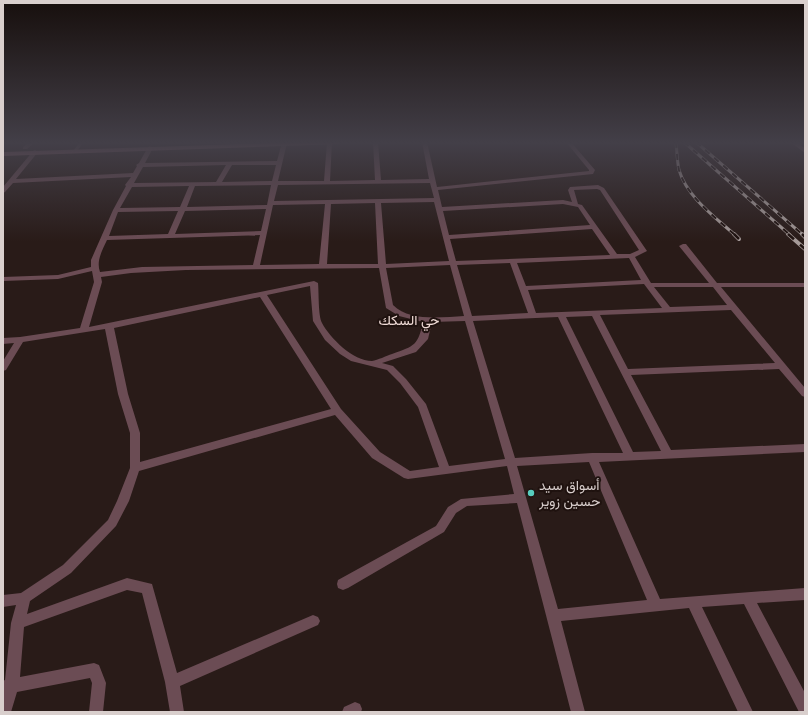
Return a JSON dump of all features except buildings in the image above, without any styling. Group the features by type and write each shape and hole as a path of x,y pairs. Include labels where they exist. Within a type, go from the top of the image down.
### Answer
{"street":[{"path":"3,191 16,175"},
{"path":"12,181 127,175"},
{"path":"84,330 98,282 98,275 94,268 95,260 116,210 134,175"},
{"path":"218,184 223,175"},
{"path":"256,266 277,175"},
{"path":"327,175 327,182"},
{"path":"378,175 378,182"},
{"path":"431,175 452,263 511,462 578,712"},
{"path":"116,210 378,201 435,195 574,175"},
{"path":"128,185 378,182 435,195 575,203 580,206 615,257"},
{"path":"171,236 193,184"},
{"path":"98,275 128,270 256,266 382,266 615,257 631,256 643,251 642,247 602,190 598,187 572,188 571,190 575,203"},
{"path":"378,201 382,266 389,306 393,311 401,314 428,320 734,307"},
{"path":"323,267 328,202"},
{"path":"446,237 594,227"},
{"path":"105,238 264,233"},
{"path":"683,246 805,394"},
{"path":"631,256 647,283 668,310"},
{"path":"513,261 533,315"},
{"path":"3,270 5,279 53,278 94,268"},
{"path":"3,341 20,340 109,326 314,283 318,321 328,338 343,352 354,359 390,368 403,381 423,406 445,469"},
{"path":"523,288 647,283 805,285"},
{"path":"262,294 337,411 376,455 408,475 445,469 511,462 805,448"},
{"path":"594,312 668,454"},
{"path":"561,314 630,456"},
{"path":"374,363 414,350 424,340 428,320"},
{"path":"3,600 24,598 67,569 112,523 124,501 135,468 135,433 123,394 109,326"},
{"path":"3,368 20,340"},
{"path":"626,372 782,366"},
{"path":"135,468 337,411"},
{"path":"592,457 656,605"},
{"path":"343,584 440,529 452,510 465,502 521,498"},
{"path":"18,623 127,584 147,588 172,682 177,712"},
{"path":"553,616 656,605 805,594"},
{"path":"4,712 18,623 24,598"},
{"path":"747,598 805,708"},
{"path":"693,602 746,712"},
{"path":"172,682 313,621"},
{"path":"8,686 94,670 99,683 96,712"}],"railway":[{"path":"681,175 688,189 702,206 735,235"},
{"path":"722,175 790,235"},
{"path":"734,175 803,235"},
{"path":"788,234 805,249"},
{"path":"735,235 739,239"}],"place":[{"name":"أسواق سيد حسين زوير","path":"531,493"}],"district":[{"name":"حي السكك","path":"409,320"}]}
